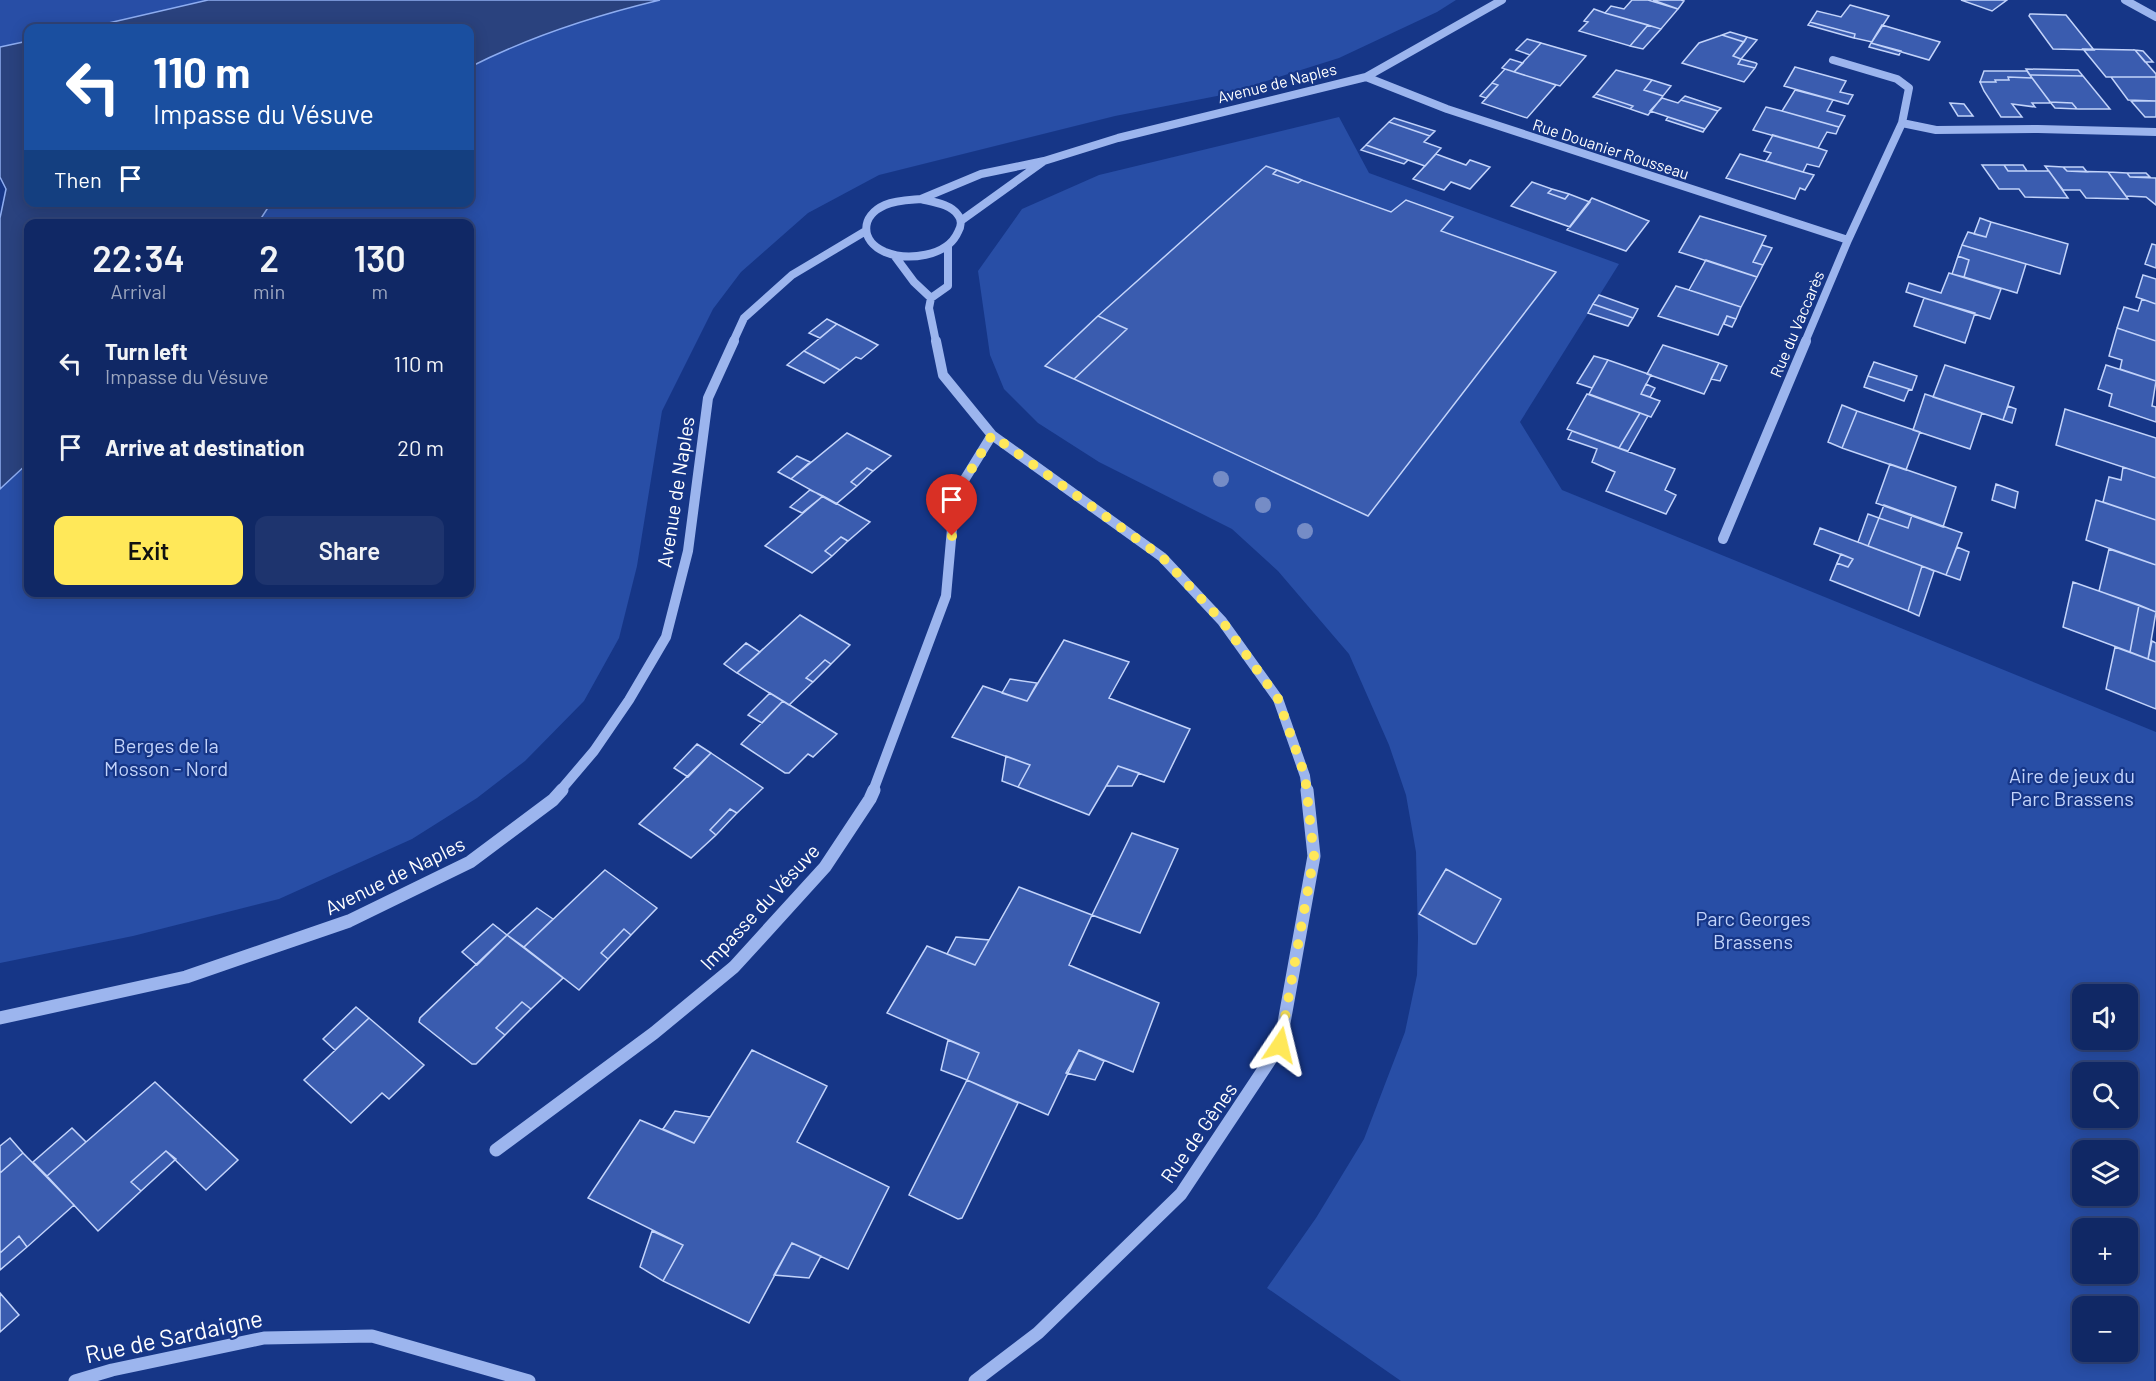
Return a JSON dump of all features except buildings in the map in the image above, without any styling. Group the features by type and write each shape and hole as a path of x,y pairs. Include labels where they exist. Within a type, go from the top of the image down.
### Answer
{"street":[{"name":"Avenue de Naples","path":"921,199 968,178 1011,165 1044,161 1118,138 1366,77 1502,0"},
{"path":"2125,0 2156,17"},
{"name":"Rue du Vaccarès","path":"1723,539 1848,240 1902,123 1909,88 1897,79 1833,60"},
{"name":"Rue Douanier Rousseau","path":"1366,77 1447,109 1848,240"},
{"path":"1902,123 1936,130 2038,129 2156,132"},
{"name":"Avenue de Naples","path":"962,220 1044,161"},
{"path":"921,199 948,206 962,220 962,228 948,246 934,253 910,257 879,250 868,242 864,232 868,218 877,210 891,203 921,199"},
{"name":"Avenue de Naples","path":"0,1018 186,977 349,921 470,862 553,800 594,751 629,700 666,637 688,551 708,398 744,318 792,275 864,232"},
{"path":"894,255 914,282 931,298 948,286 948,246"},
{"name":"Rue de Gênes","path":"931,298 929,308 943,375 992,435 1162,557 1222,621 1278,699 1305,776 1314,856 1280,1045 1181,1194 1038,1333 975,1381"},
{"name":"Impasse du Vésuve","path":"496,1150 654,1033 734,967 825,867 870,799 900,728 946,596 956,495 992,435"},
{"name":"Rue de Sardaigne","path":"75,1381 112,1370 264,1338 372,1336 529,1381"}],"green space":[{"path":"0,0 208,0 104,24 24,24 24,42 0,47"},
{"name":"Berges de la Mosson - Nord","path":"660,0 1456,0 1437,12 1339,58 1222,95 1115,116 879,175 808,213 741,272 713,309 662,411 637,566 619,638 584,701 525,761 477,798 412,839 279,899 133,936 0,963 0,489 24,467 24,597 474,597 474,219 261,219 268,207 474,207 474,65 516,44 565,25"},
{"name":"Parc Georges Brassens","path":"1339,117 1369,173 1619,264 1520,422 1562,490 2156,732 2154,1381 1401,1381 1267,1288 1316,1218 1364,1139 1405,1032 1417,975 1418,938 1416,852 1406,795 1389,745 1349,654 1278,571 1232,529 1099,462 1038,423 1004,389 990,355 978,271 1022,209 1099,175"}],"shaded area":[{"path":"208,0 660,0 563,28 474,65 474,24 104,24"},
{"path":"24,42 24,207 268,207 261,219 24,219 24,467 0,489 0,218 6,189 0,177 0,47"}],"route":[{"path":"952,536 956,495 992,435 1162,557 1222,621 1278,699 1305,776 1314,856 1280,1045"}],"park label":[{"name":"Aire de jeux du Parc Brassens","path":"2072,788"}]}
